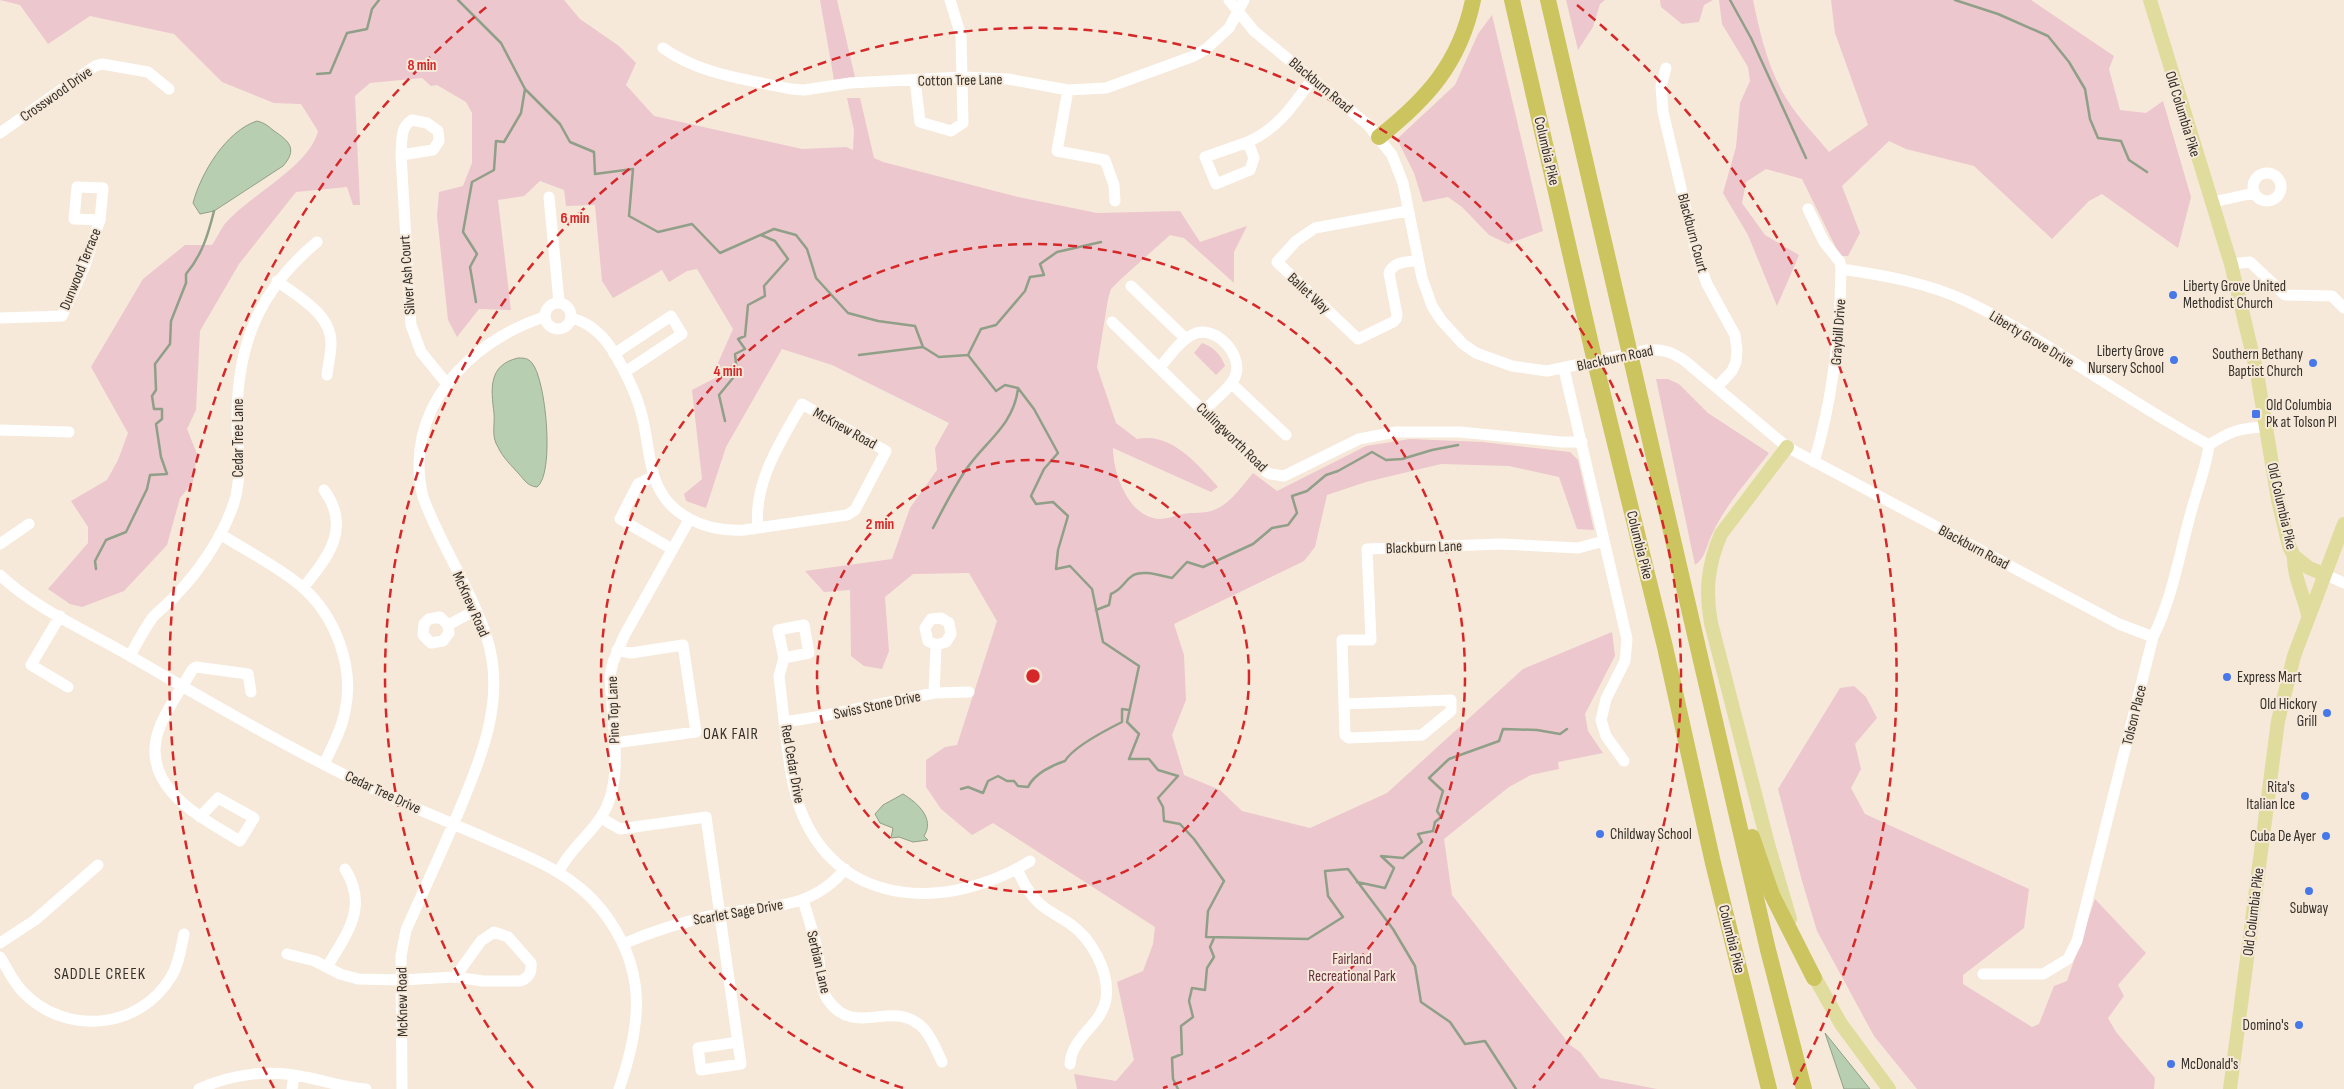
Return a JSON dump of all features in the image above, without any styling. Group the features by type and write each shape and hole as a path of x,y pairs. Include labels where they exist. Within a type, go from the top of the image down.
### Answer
{"highway":[{"path":"1379,137 1420,104 1445,70 1459,44 1472,0"},
{"name":"Columbia Pike","path":"1512,0 1595,362 1665,647 1713,863 1769,1089"},
{"path":"1548,0 1768,950 1804,1089"},
{"path":"1710,696 1755,847 1772,895 1814,978"},
{"path":"1752,1018 1760,1089"}],"main road":[{"name":"Old Columbia Pike","path":"2150,0 2231,264 2257,373 2278,500 2294,556 2309,568 2324,574 2294,656 2278,721 2230,1089"},
{"path":"1787,447 1721,534 1709,569 1708,603 1768,844 1792,926 1814,978 1841,1024 1889,1089"},
{"path":"2324,574 2344,524"},
{"path":"2294,556 2293,569 2304,597 2308,615"}],"street":[{"path":"915,80 920,122 951,130 963,123 961,36 950,0"},
{"name":"Blackburn Road","path":"1229,0 1241,5 1254,31 1352,111 1379,137 1398,167 1422,278 1432,306 1441,320 1463,344 1476,353 1512,366 1547,371 1654,349 1668,351 1717,387 1787,447 2119,624 2153,637"},
{"name":"Cotton Tree Lane","path":"663,48 677,58 704,71 804,90 850,83 962,77 1008,78 1068,90 1106,88 1194,56 1215,42 1229,28 1241,5"},
{"name":"Crosswood Drive","path":"2,127 95,66 102,64 148,72 169,89"},
{"name":"Blackburn Court","path":"1666,68 1661,86 1663,112 1698,260 1707,284 1735,335 1736,362 1732,370 1717,387"},
{"path":"1248,142 1254,158 1250,170 1216,184 1205,157 1248,142 1272,129 1282,119 1313,78"},
{"path":"1068,90 1056,151 1105,160 1114,184 1115,202"},
{"name":"Silver Ash Court","path":"400,155 411,325 421,352 447,384"},
{"path":"2213,202 2254,193"},
{"path":"549,197 559,302"},
{"path":"1808,209 1824,242 1840,262 1841,269"},
{"name":"Ballet Way","path":"1408,211 1315,228 1296,241 1277,262 1358,339 1393,322 1397,314 1389,273 1397,264 1418,261"},
{"name":"Dunwood Terrace","path":"0,318 62,316 84,268 100,220"},
{"name":"Cedar Tree Lane","path":"130,656 150,622 187,583 220,534 231,511 240,475 238,399 246,348 259,310 277,281 293,262 317,242"},
{"path":"2231,264 2250,262 2285,295 2332,296 2344,308"},
{"name":"Liberty Grove Drive","path":"1841,269 1918,284 1965,301 2029,335 2171,425 2209,445"},
{"name":"Graybill Drive","path":"1814,462 1834,378 1840,318 1841,269"},
{"path":"277,281 311,306 326,325 331,343 327,375"},
{"path":"1132,286 1186,339"},
{"path":"559,302 567,307 571,318 568,324 559,329 550,327 544,318 548,306 559,302"},
{"path":"614,354 671,316 682,334 624,372"},
{"name":"McKnew Road","path":"402,1089 401,956 406,930 480,761 492,717 494,694 490,654 486,636 476,610 430,515 419,478 418,461 422,430 429,413 447,384 468,362 507,333 524,324 544,318"},
{"name":"McKnew Road","path":"571,318 583,322 598,332 614,354 624,372 642,415 654,476 666,498 689,520 701,525 730,530 758,527 847,515 852,513 886,451 802,404 778,447 760,494 757,504 758,527"},
{"name":"Cullingworth Road","path":"1112,322 1160,366 1265,471 1277,476 1291,474 1359,439 1396,432 1460,432 1561,442 1582,442"},
{"path":"1160,366 1186,339 1201,332 1219,337 1231,350 1236,361 1237,372 1231,382 1204,410"},
{"path":"1564,369 1624,619 1627,652 1621,671 1606,699 1601,720 1606,736 1624,761"},
{"path":"1231,382 1286,435"},
{"path":"2209,445 2225,434 2240,428 2265,427"},
{"path":"0,430 69,432"},
{"name":"Tolson Place","path":"1984,974 2043,974 2068,959 2077,941 2153,637 2164,616 2207,460 2209,445"},
{"path":"654,476 638,484 620,519 672,549"},
{"path":"303,588 326,557 336,532 336,511 324,490"},
{"name":"Pine Top Lane","path":"559,871 569,853 601,818 612,794 614,743 610,674 617,650 689,520"},
{"path":"0,544 29,524"},
{"path":"220,534 303,588 326,618 342,651 346,666 347,699 345,712 324,764"},
{"name":"Blackburn Lane","path":"1344,704 1451,700 1451,711 1422,735 1349,738 1345,735 1344,704 1342,640 1371,640 1367,549 1501,544 1578,548 1604,541"},
{"path":"2324,574 2344,583"},
{"name":"Cedar Tree Drive","path":"0,575 10,584 60,616 183,687 324,764 380,792 559,871 592,899 613,926 623,944 635,984 637,1022 632,1049 619,1089"},
{"path":"448,625 476,610"},
{"path":"60,616 31,665 68,687"},
{"path":"614,743 696,732 683,645 631,653 617,650"},
{"path":"934,693 936,645"},
{"name":"Red Cedar Drive","path":"784,658 779,676 794,786 802,815 820,844 845,869 871,884 914,895 961,890 1017,869 1030,861"},
{"path":"200,817 170,791 159,772 155,760 155,748 162,723 192,670 200,666 248,674 251,692"},
{"name":"Swiss Stone Drive","path":"785,722 934,693 969,692"},
{"path":"601,818 620,829 706,817 738,1042"},
{"path":"0,943 35,920 98,865"},
{"path":"327,967 348,930 356,908 355,888 345,869"},
{"name":"Scarlet Sage Drive","path":"623,944 665,927 720,914 803,900 827,889 845,869"},
{"path":"1017,869 1034,898 1069,923 1087,940 1104,974 1107,986 1105,1006 1101,1014 1073,1049 1070,1064"},
{"name":"Serbian Lane","path":"803,900 818,950 823,988 827,999 842,1014 851,1018 860,1020 896,1015 916,1022 929,1036 942,1062"},
{"path":"287,954 305,957 358,979 401,980 455,977 483,981 520,980 525,979 531,973 531,963 508,937 494,932 481,940 455,977"},
{"path":"0,957 22,991 46,1010 77,1021 112,1020 141,1008 162,988 178,963 184,934"},
{"path":"199,1089 243,1075 260,1074 294,1075 366,1089"},
{"path":"292,1089 294,1075"},
{"path":"392,1089 402,1089"}],"green space":[{"name":"Fairland Recreational Park","path":"0,0 564,0 580,19 619,46 636,63 626,85 654,116 802,149 846,147 853,150 854,130 847,98 860,98 874,158 883,162 1018,197 1097,213 1180,211 1200,242 1247,226 1234,252 1234,283 1184,238 1170,235 1111,289 1097,367 1116,423 1137,439 1150,438 1162,440 1173,445 1193,460 1218,487 1211,492 1113,448 1120,482 1125,493 1140,511 1149,517 1160,519 1187,513 1210,511 1225,504 1253,473 1277,491 1366,446 1410,439 1483,442 1570,452 1578,460 1594,530 1577,529 1559,477 1509,466 1441,464 1366,482 1327,495 1315,547 1304,561 1174,624 1184,655 1186,700 1172,735 1184,775 1220,790 1242,811 1310,828 1387,793 1523,669 1612,632 1615,656 1585,714 1588,731 1603,753 1558,762 1559,769 1531,775 1509,787 1444,839 1452,895 1570,1045 1580,1052 1600,1078 1657,1089 1077,1089 1074,1074 1116,1081 1134,1060 1117,982 1143,971 1153,944 1155,927 993,823 972,835 941,809 926,787 926,760 945,747 957,745 997,621 969,573 913,574 885,597 889,651 882,669 864,666 851,656 850,590 824,592 805,571 892,559 910,508 937,470 935,448 949,423 832,365 782,349 726,447 706,508 686,501 684,494 702,479 692,390 723,374 718,363 733,329 697,269 687,271 669,282 662,270 613,298 602,281 595,205 566,206 564,190 540,181 524,196 498,200 511,310 479,309 457,337 448,320 437,216 439,192 463,186 472,163 472,113 466,102 437,85 431,86 422,78 370,83 355,96 360,205 353,205 347,187 296,192 239,264 200,331 196,410 187,429 197,454 193,482 180,498 167,545 124,591 82,607 70,604 48,589 88,543 88,527 71,501 107,480 118,460 128,433 91,367 143,279 185,245 212,245 224,225 234,214 303,157 318,131 301,104 274,103 222,82 174,34 90,16 48,44 20,5"},
{"path":"820,0 837,0 855,77 834,80"},
{"path":"1566,0 1605,0 1600,4 1593,27 1578,50"},
{"path":"1660,0 1713,0 1704,5 1699,22 1682,24 1661,7"},
{"path":"1719,0 1753,0 1770,65 1781,90 1797,114 1829,152 1868,125 1835,33 1831,0 2031,0 2114,56 2109,69 2120,110 2146,113 2163,101 2191,197 2178,248 2102,194 2089,201 2052,239 1974,166 1906,149 1889,141 1842,186 1860,233 1848,256 1840,256 1802,179 1766,169 1746,182 1742,203 1765,235 1799,255 1777,306 1748,235 1723,193 1736,147 1740,103 1750,81 1748,67 1722,24"},
{"path":"1492,15 1543,231 1508,244 1489,235 1462,207 1448,197 1423,202 1414,173 1397,139 1455,85 1478,34"},
{"path":"1202,343 1219,355 1225,366 1216,375 1194,353"},
{"path":"1656,379 1668,379 1679,384 1708,413 1769,453 1725,511 1713,532 1704,554 1695,565"},
{"path":"1854,686 1866,697 1877,718 1855,744 1861,769 1851,788 1865,814 2029,889 2024,928 1963,975 1963,984 2032,1027 2039,1024 2054,986 2067,981 2095,899 2146,953 2118,985 2124,996 2108,1018 2116,1032 2155,1078 2154,1089 1917,1089 1874,1036 1817,931 1778,789 1840,688"}],"shaded area":[{"path":"257,121 284,138 291,150 288,160 283,166 214,211 200,214 193,203 202,179 216,154 235,134"},
{"path":"518,358 529,360 537,372 544,406 547,446 546,464 543,479 537,487 527,483 502,455 494,435 492,387 496,372 508,361"},
{"path":"903,794 923,812 927,824 924,836 928,840 913,842 899,837 891,838 893,828 880,823 875,814 883,805"},
{"path":"1825,1033 1870,1089 1844,1089"}],"waterway":[{"path":"317,74 330,73 347,33 367,29 372,9 379,0"},
{"path":"458,0 501,43 525,89 560,124 570,142 594,152 595,174 633,169 629,216 658,232 692,224 720,253 774,229 796,235 807,249 816,278 848,313 878,321 915,326 923,347 859,355"},
{"path":"1730,0 1751,38 1806,158"},
{"path":"1955,0 1998,14 2048,36 2069,62 2085,89 2090,119 2098,138 2121,141 2129,160 2147,172"},
{"path":"476,302 470,267 477,254 463,232 472,182 494,170 496,141 504,142 521,113 525,89"},
{"path":"96,569 95,561 106,540 126,532 147,489 150,475 167,474 161,457 156,424 162,419 162,409 154,409 152,396 156,390 155,364 170,344 171,321 186,283 186,274 204,244 214,211"},
{"path":"725,421 719,395 737,373 735,354 745,349 738,339 745,336 748,305 765,296 764,286 788,259 775,241 761,235"},
{"path":"923,347 939,357 968,355 981,329 996,325 1025,291 1030,277 1044,275 1040,264 1057,252 1101,242"},
{"path":"968,355 996,391 1005,385 1018,388 1034,409 1058,453 1044,469 1031,496 1036,504 1053,502 1068,516 1058,550 1056,569 1070,566 1092,589 1103,642 1139,666 1127,722 1139,734 1129,759 1149,759 1158,770 1178,776 1158,798 1163,807 1164,821 1180,824 1194,839 1224,881 1208,911 1206,937 1308,939 1343,917 1328,896 1325,871 1348,869 1393,929 1415,966 1421,1002 1450,1022 1465,1044 1485,1041 1516,1089"},
{"path":"933,528 965,471 1004,424 1015,402 1018,389"},
{"path":"1096,610 1109,605 1111,594 1136,574 1152,574 1172,578 1187,562 1203,567 1253,544 1272,528 1288,525 1297,513 1292,496 1307,491 1326,475 1338,471 1372,452 1386,460 1402,459 1458,445"},
{"path":"961,789 968,787 983,793 988,781 998,776 1007,781 1014,781 1018,786 1028,787 1034,778 1044,771 1065,761 1082,745 1122,722 1122,709 1129,710"},
{"path":"1357,882 1385,888 1394,868 1381,856 1403,858 1422,842 1418,834 1433,831 1435,822 1441,817 1437,811 1443,791 1429,778 1449,759 1499,741 1503,729 1537,730 1560,734 1567,729"},
{"path":"1178,1089 1173,1079 1172,1058 1182,1054 1181,1026 1193,1017 1189,1001 1192,988 1205,990 1207,968 1214,957 1210,947 1214,938"}],"place":[{"name":"Liberty Grove United Methodist Church","path":"2173,295"},
{"name":"Liberty Grove Nursery School","path":"2174,360"},
{"name":"Southern Bethany Baptist Church","path":"2313,363"},
{"name":"Old Columbia Pk at Tolson Pl","path":"2256,414"},
{"name":"Express Mart","path":"2227,677"},
{"name":"Old Hickory Grill","path":"2327,713"},
{"name":"Rita's Italian Ice","path":"2305,796"},
{"name":"Childway School","path":"1600,834"},
{"name":"Cuba De Ayer","path":"2326,836"},
{"name":"Subway","path":"2309,891"},
{"name":"Domino's","path":"2299,1025"},
{"name":"McDonald's","path":"2171,1064"}],"district":[{"name":"OAK FAIR","path":"731,733"},
{"name":"SADDLE CREEK","path":"100,973"}]}
